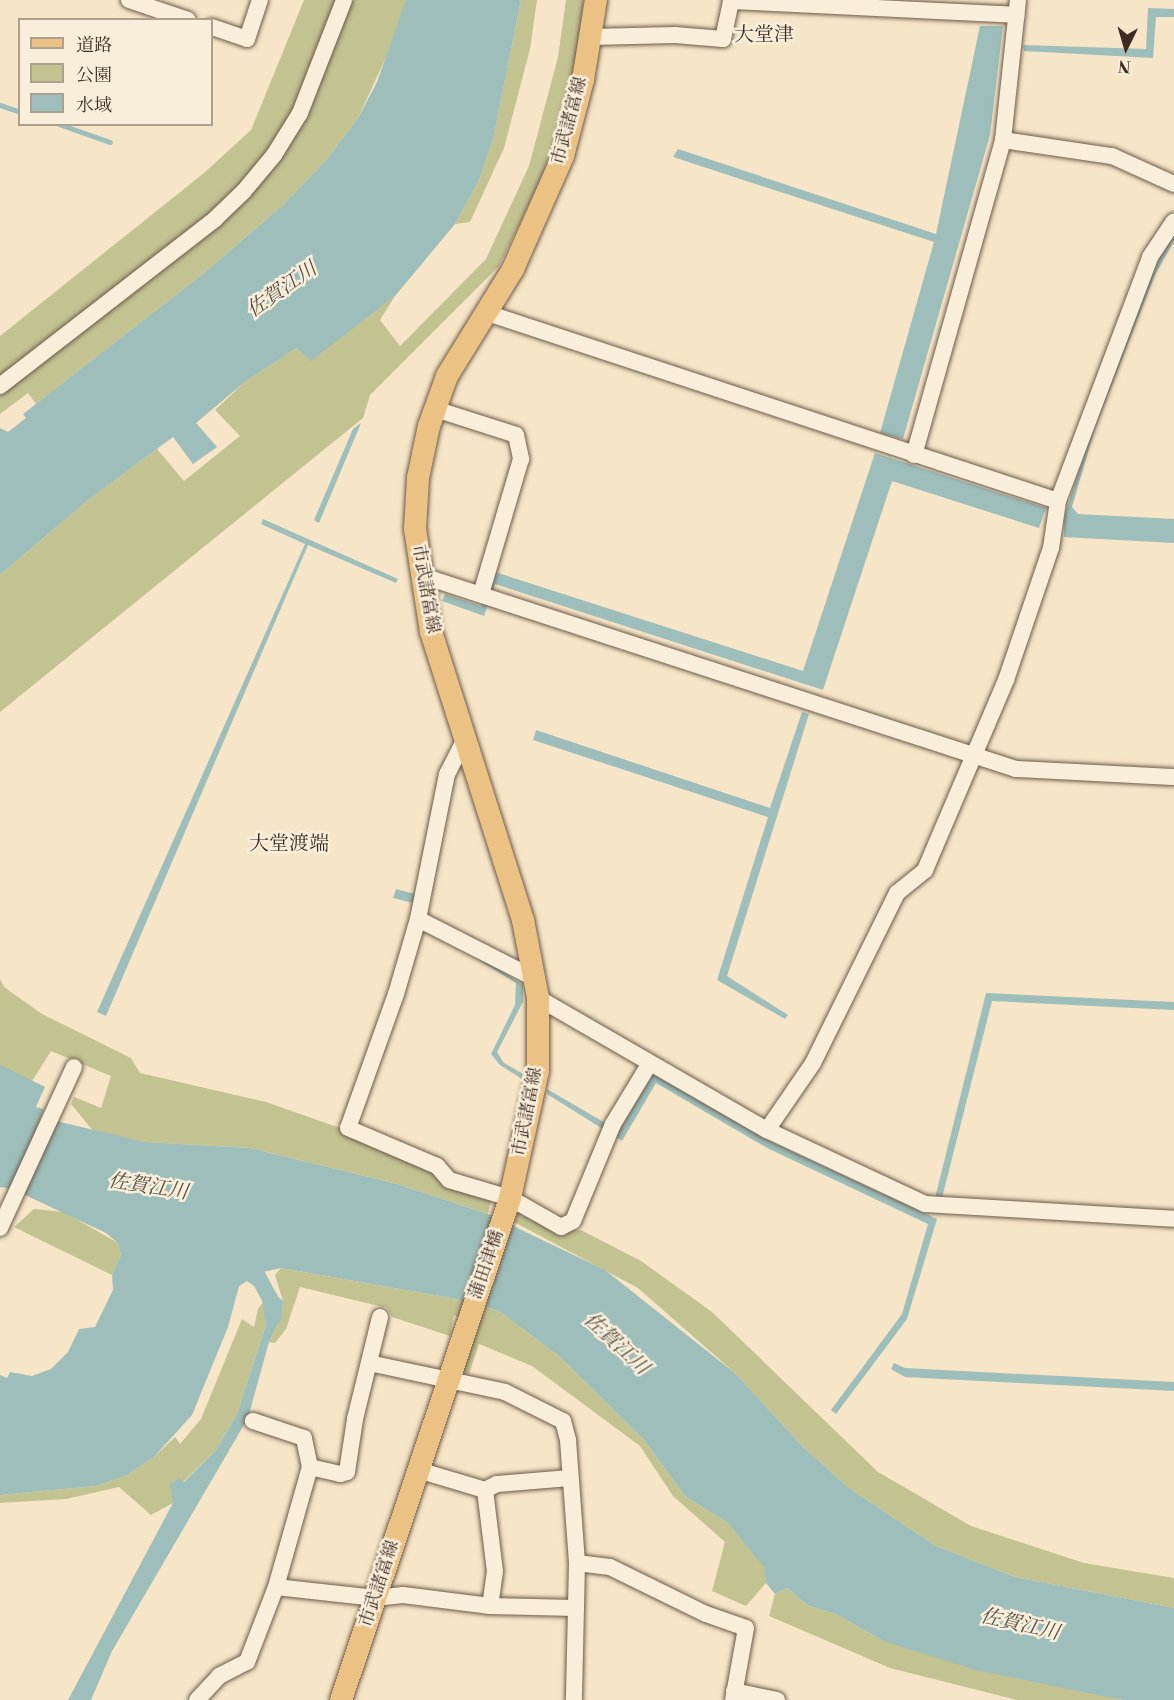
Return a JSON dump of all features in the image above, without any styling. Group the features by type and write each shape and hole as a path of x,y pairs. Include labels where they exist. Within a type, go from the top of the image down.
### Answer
{"main road":[{"name":"市武諸富線","path":"510,1198 538,1071 536,988 523,920 431,632 420,574 415,530 418,478 435,409 447,376 518,259 563,156 596,0"},
{"name":"蒲田津橋","path":"464,1332 510,1198"},
{"name":"市武諸富線","path":"341,1700 464,1332"}],"street":[{"path":"129,0 182,18"},
{"path":"213,27 247,39 260,0"},
{"path":"0,387 215,219 244,191 274,155 300,113 344,0"},
{"path":"590,37 675,35 723,39 731,1 1018,8 1003,140 914,455"},
{"path":"1003,140 1112,156 1174,184"},
{"path":"767,1130 813,1063 897,893 925,870 972,755 1006,680 1047,559 1058,501 1150,257 1172,230"},
{"path":"484,312 1058,501"},
{"path":"435,409 516,435 521,459 488,596"},
{"path":"420,574 1016,769 1174,777"},
{"path":"464,741 447,774 418,919 348,1128 437,1166 449,1180 510,1198 556,1226 568,1225 590,1184 610,1130 650,1063"},
{"path":"418,919 536,988 650,1063 767,1130 925,1204 1174,1219"},
{"path":"0,1228 74,1067"},
{"path":"310,1467 340,1474 347,1472 380,1317"},
{"path":"369,1363 505,1392 563,1421 577,1563 574,1700"},
{"path":"197,1700 219,1676 247,1662 276,1587 310,1467 304,1438 253,1421"},
{"path":"418,1470 485,1490 497,1484 570,1478"},
{"path":"485,1490 495,1571 490,1606"},
{"path":"577,1563 610,1567 706,1614 746,1628 734,1695 777,1700"},
{"path":"276,1587 375,1598 404,1595 490,1606 576,1608"}],"green space":[{"path":"304,0 406,0 398,31 358,118 327,159 283,205 204,273 36,404 28,393 0,414 0,336 204,173 251,130"},
{"path":"521,0 537,0 530,49 504,148 470,222 455,224 479,180 493,139"},
{"path":"566,0 584,0 576,61 543,175 499,266 370,395 363,418 0,712 0,575 88,500 157,449 184,481 240,436 215,410 246,381 297,348 311,360 395,296 380,320 400,346 486,259 529,166 558,57"},
{"path":"0,979 4,987 42,1014 131,1058 140,1073 266,1102 343,1129 434,1169 444,1184 491,1201 488,1214 397,1184 250,1148 145,1142 94,1132 71,1104 74,1097 101,1108 111,1076 51,1051 32,1081 45,1087 0,1088"},
{"path":"34,1209 64,1212 118,1243 121,1255 112,1275 14,1227"},
{"path":"517,1213 560,1232 581,1230 641,1261 712,1312 878,1472 971,1526 1084,1563 1174,1578 1174,1608 1015,1577 936,1546 849,1488 802,1446 736,1374 638,1288 514,1222"},
{"path":"281,1268 457,1299 499,1311 559,1356 644,1440 685,1496 728,1523 765,1567 766,1583 746,1606 712,1591 725,1542 673,1496 640,1446 532,1366 479,1344 469,1374 463,1370 476,1323 454,1315 450,1336 392,1317 387,1308 300,1287 286,1329 275,1343 269,1342 282,1315 283,1301 275,1275"},
{"path":"264,1301 268,1318 237,1414 216,1450 183,1482 173,1503 151,1515 119,1487 66,1499 0,1503 0,1495 96,1486 127,1475 154,1457 175,1437 180,1444 201,1419 242,1319 254,1327 258,1309"},
{"path":"787,1588 809,1606 836,1614 883,1641 1123,1700 1017,1700 890,1668 769,1616 775,1594"}],"water":[{"name":"佐賀江川","path":"406,0 521,0 493,139 479,180 455,224 395,296 311,361 297,348 246,381 196,423 217,447 193,464 173,437 88,500 0,575 0,428 8,432 26,418 23,414 204,273 283,205 327,159 358,118 377,82"},
{"path":"1148,8 1174,9 1174,17 1156,17 1153,58 1024,51 1023,45 1146,49"},
{"path":"980,26 1003,26 990,135 903,439 880,433 934,242 673,157 678,149 936,234"},
{"path":"1174,232 1174,241 1155,275 1095,428 1072,507 1078,514 1174,519 1174,543 1064,537 1064,518 1092,429 1150,274"},
{"path":"361,423 319,523 314,520 353,429"},
{"path":"875,453 1046,508 1039,528 892,481 823,690 495,584 484,616 442,601 445,594 481,606 492,571 803,671"},
{"path":"263,519 398,579 396,583 308,545 106,1016 97,1012 305,544 261,524"},
{"path":"802,712 809,714 727,976 788,1015 785,1019 717,980 768,817 533,740 536,730 770,808"},
{"path":"396,889 415,894 413,903 393,898"},
{"path":"483,959 523,985 523,1002 497,1052 504,1063 523,1074 522,1079 500,1065 491,1054 515,1005 516,983 480,961"},
{"path":"986,993 1174,1002 1174,1010 992,1001 942,1198 935,1198"},
{"path":"0,1065 45,1087 36,1107 44,1109 13,1189 0,1187"},
{"path":"653,1074 771,1142 937,1219 907,1319 836,1414 831,1410 902,1314 928,1224 767,1148 656,1083 622,1141 547,1094 547,1089 619,1131"},
{"name":"佐賀江川","path":"56,1121 145,1142 250,1148 397,1184 488,1214 605,1270 736,1374 802,1446 849,1488 936,1546 1015,1577 1174,1608 1174,1700 1123,1700 976,1670 883,1641 836,1614 809,1606 787,1588 775,1594 766,1583 764,1567 728,1523 685,1496 644,1440 559,1356 499,1311 457,1299 281,1268 263,1272 266,1279 254,1286 247,1281 239,1286 228,1327 192,1415 154,1457 127,1475 96,1486 0,1495 0,1375 7,1378 10,1372 32,1376 51,1369 68,1352 79,1329 95,1327 113,1290 112,1275 121,1255 118,1243 106,1233 21,1193"},
{"path":"276,1295 283,1301 282,1315 269,1342 248,1418 112,1651 91,1700 68,1700 173,1503 170,1484 179,1478 184,1482 216,1450 237,1414 268,1318 264,1301"},
{"path":"894,1363 905,1368 1174,1382 1174,1391 905,1377 891,1369"}],"waterway":[{"path":"0,105 18,111"},
{"path":"65,126 110,142"},
{"path":"251,1263 270,1298 273,1318"}],"district":[{"name":"大堂津","path":"764,35"},
{"name":"大堂渡端","path":"289,844"}]}
